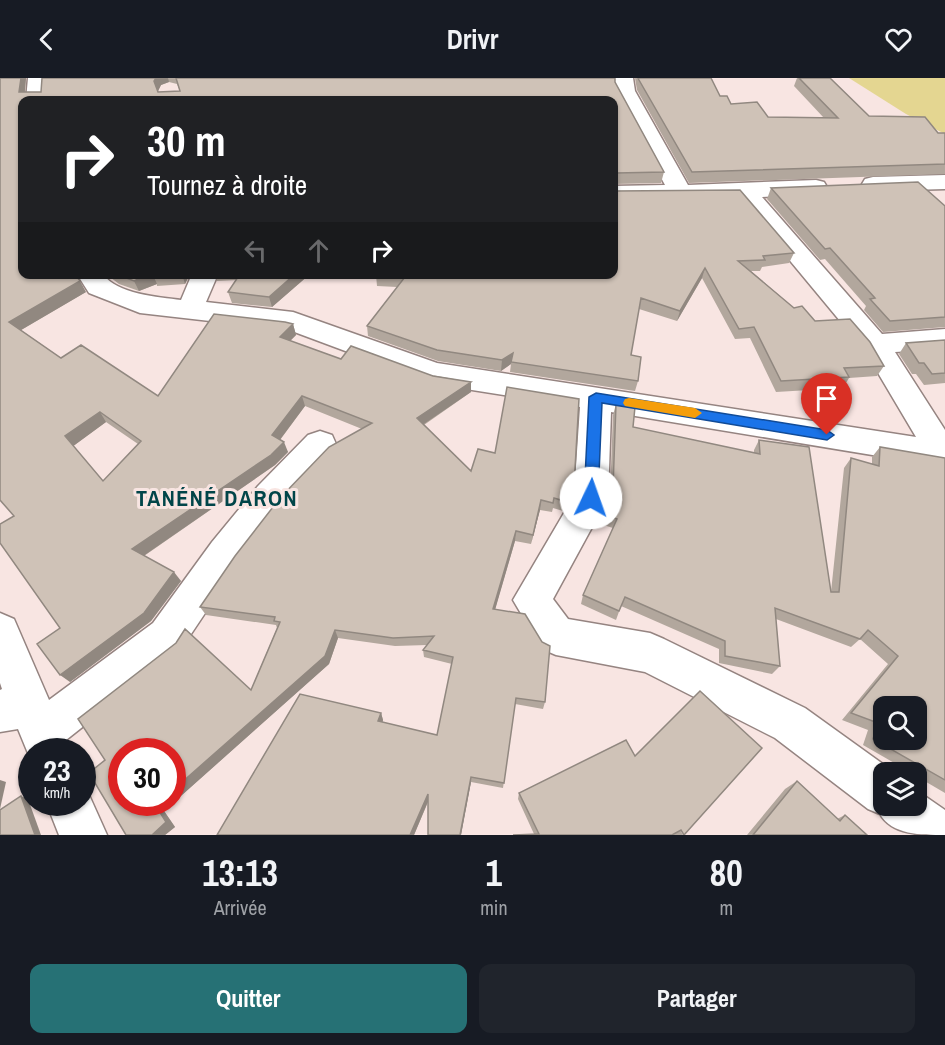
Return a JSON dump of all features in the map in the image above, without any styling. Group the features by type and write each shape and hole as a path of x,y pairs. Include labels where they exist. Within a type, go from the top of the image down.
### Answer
{"street":[{"path":"35,96 37,78"},
{"path":"624,78 625,91 680,192"},
{"path":"618,193 744,191 945,182"},
{"path":"744,191 875,344 944,454"},
{"path":"93,279 98,287 140,304 293,321 434,373 944,454"},
{"path":"190,309 203,279"},
{"path":"875,344 945,339"},
{"path":"596,397 591,498 532,600 556,636 650,653 790,723 873,785"},
{"path":"0,632 30,725 167,636 225,553 270,496 320,444"},
{"path":"75,816 83,835"},
{"path":"913,816 939,835"}],"shaded area":[{"path":"849,78 945,78 945,134 906,114"}],"building":[{"path":"0,78 21,78 19,92 41,92 42,78 156,78 154,81 158,92 180,91 176,78 615,78 615,82 664,172 618,173 618,96 18,96 18,279 79,279 80,281 9,322 61,358 81,345 158,396 214,314 293,324 280,337 341,359 351,346 433,376 471,382 417,418 471,471 478,449 495,453 507,387 579,399 574,486 564,501 554,498 553,503 541,500 533,535 516,531 493,609 525,614 542,642 550,646 545,702 516,698 504,783 471,777 460,835 428,835 428,794 410,835 217,835 300,694 381,713 378,721 437,735 453,657 423,650 434,636 393,638 335,630 325,656 186,779 186,738 108,738 108,805 96,785 96,767 105,760 96,746 96,738 91,738 78,719 176,643 185,629 251,690 280,622 274,621 275,617 200,607 235,556 280,498 329,447 372,423 302,396 272,435 284,442 271,455 132,549 174,572 144,613 60,675 37,644 60,628 0,543 0,524 14,516 0,500","holes":["100,412 141,441 103,481 65,436"]},
{"path":"638,78 711,78 720,96 727,96 731,104 757,102 768,117 838,118 799,78 830,78 869,116 925,117 938,133 945,133 945,164 692,172"},
{"path":"918,182 945,206 945,317 890,321 870,299 875,298 830,248 825,249 771,188"},
{"path":"740,190 794,253 763,256 765,260 738,261 794,308 802,306 815,321 850,319 870,342 884,366 844,368 849,377 781,381 754,327 739,329 705,268 680,311 641,298 631,355 641,357 638,381 511,362 513,353 502,360 437,350 367,326 403,279 618,279 618,191"},
{"path":"237,279 289,279 269,297 228,292"},
{"path":"945,340 945,373 932,374 924,363 919,363 906,343"},
{"path":"616,404 635,407 633,427 760,454 759,440 809,447 831,592 839,592 851,458 879,466 880,447 945,458 945,780 927,770 927,762 913,762 892,750 927,750 927,696 873,696 873,721 851,713 898,656 868,630 860,639 775,608 780,666 725,656 725,641 625,597 619,611 583,595 617,519 600,513 613,488"},
{"path":"700,691 762,748 684,835 681,830 672,835 513,835 539,834 519,793 626,740 635,756"},
{"path":"797,781 840,821 845,815 867,835 753,835"},
{"path":"18,798 18,816 28,816 35,835 0,835 0,810"},
{"path":"115,816 162,816 166,822 152,835 126,835"}],"slow traffic":[{"path":"629,403 695,413"}],"district":[{"name":"TANÉNÉ DARON","path":"217,498"}],"route":[{"path":"591,498 596,397 827,435"}]}
